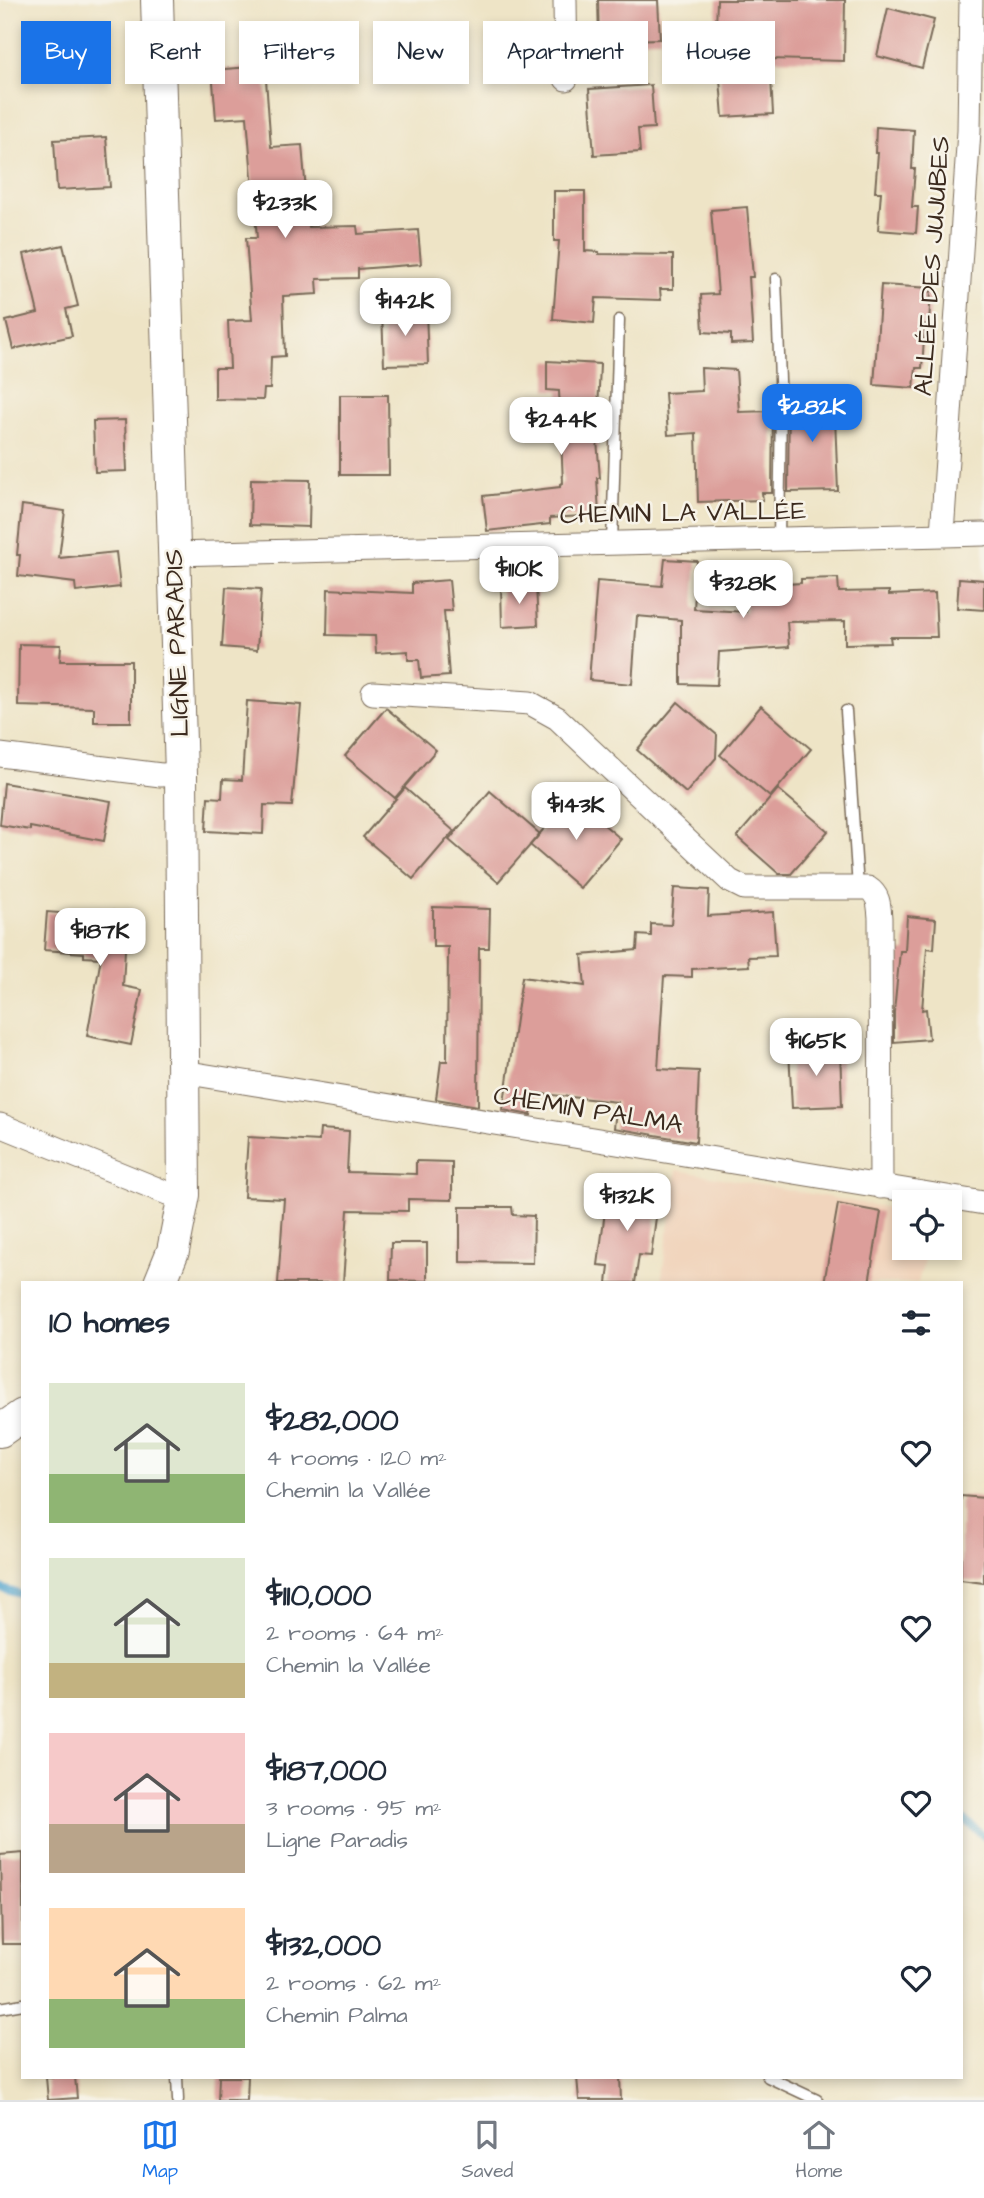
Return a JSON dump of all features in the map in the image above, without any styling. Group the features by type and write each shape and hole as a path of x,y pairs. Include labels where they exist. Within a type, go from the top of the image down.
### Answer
{"main road":[{"name":"LIGNE PARADIS","path":"157,0 181,774 184,1195 173,1251 161,1281"},
{"path":"0,1431 21,1416"}],"street":[{"path":"565,0 565,21"},
{"name":"ALLÉE DES JUJUBES","path":"942,534 977,132 971,0"},
{"name":"CHEMIN LA VALLÉE","path":"174,554 984,534"},
{"path":"373,693 530,703 557,718 730,881 744,887 868,888 875,893 879,903 881,1187"},
{"path":"0,755 161,775 181,774"},
{"name":"CHEMIN PALMA","path":"183,1072 984,1203"},
{"path":"0,1125 167,1193 184,1195"}],"lane":[{"path":"776,279 781,405 779,539"},
{"path":"612,543 620,320"},
{"path":"846,711 858,888"},
{"path":"0,2008 21,2004"},
{"path":"177,2079 178,2100"},
{"path":"772,2079 817,2100"}],"shaded area":[{"path":"677,1170 892,1209 892,1260 924,1260 919,1281 661,1281"}],"building":[{"path":"598,0 658,0 660,39 648,39 648,21 599,21"},
{"path":"717,0 845,0 844,61 775,59 775,21 716,21"},
{"path":"888,8 934,20 922,68 877,56"},
{"path":"239,68 239,84 266,84 271,147 302,145 309,227 357,226 358,234 418,230 421,264 358,269 358,278 317,279 318,294 283,296 285,356 271,357 270,389 264,389 263,400 215,399 215,368 230,368 228,321 252,320 246,238 257,238 247,117 216,119 213,84 225,84 225,69"},
{"path":"720,84 771,84 773,114 723,117"},
{"path":"651,85 654,128 638,129 640,152 594,155 589,89"},
{"path":"876,127 914,130 912,207 918,207 916,233 878,230 881,192 875,192 878,153 875,153"},
{"path":"106,137 110,187 57,190 54,140"},
{"path":"554,191 585,191 585,251 599,254 673,255 673,289 660,289 661,300 596,298 594,323 553,319 559,241 554,241"},
{"path":"747,207 753,277 749,277 753,343 731,344 731,334 703,332 701,295 718,294 711,210"},
{"path":"63,245 78,306 66,309 72,336 13,349 6,321 38,313 24,254"},
{"path":"881,285 931,288 929,325 925,324 922,368 916,368 914,388 874,385"},
{"path":"426,311 428,364 384,365 382,312"},
{"path":"547,361 600,364 600,439 597,440 599,515 550,518 550,524 487,531 483,496 560,487 563,483 559,391 547,390"},
{"path":"701,368 736,370 739,412 773,411 772,493 762,493 763,500 698,502 696,433 668,435 665,393 702,391"},
{"path":"834,394 838,491 788,492 789,396"},
{"path":"340,395 388,395 389,475 340,475"},
{"path":"125,420 127,471 95,472 93,421"},
{"path":"251,479 310,480 309,527 250,525"},
{"path":"22,505 65,511 59,558 116,552 120,587 76,592 75,583 18,576 20,555 17,555"},
{"path":"665,559 697,561 694,609 746,612 744,587 801,583 801,579 838,578 839,592 889,591 889,595 935,593 937,637 890,637 891,643 845,644 845,621 787,622 789,647 719,652 717,685 681,684 681,620 637,616 632,684 589,680 597,581 662,586"},
{"path":"959,578 984,580 984,610 957,608"},
{"path":"449,580 452,611 444,611 449,676 421,678 419,660 408,660 408,651 376,653 375,636 327,635 328,589 412,593 412,583"},
{"path":"536,585 538,625 502,627 501,586"},
{"path":"226,587 261,589 257,650 222,647"},
{"path":"19,644 61,645 60,661 131,661 131,722 94,722 94,708 18,706"},
{"path":"247,701 301,705 292,806 264,805 263,834 206,831 208,797 222,798 223,779 242,780"},
{"path":"678,702 717,735 716,758 686,793 637,750"},
{"path":"761,706 811,749 770,797 720,755"},
{"path":"386,708 436,750 395,798 345,756"},
{"path":"4,783 111,801 104,841 30,827 30,830 0,825"},
{"path":"405,788 454,831 413,879 363,837"},
{"path":"778,789 828,831 791,874 779,874 737,837"},
{"path":"490,791 540,834 498,882 449,840"},
{"path":"571,797 621,839 580,888 530,845"},
{"path":"674,888 709,890 708,916 773,912 776,956 748,957 749,966 692,969 692,977 664,976 658,1069 699,1071 696,1142 614,1128 617,1102 534,1093 531,1115 503,1110 522,977 585,986 582,955 637,950 638,935 651,936 651,924 671,925"},
{"path":"433,907 490,909 489,948 479,948 478,1106 436,1099 441,1061 447,1061 448,947 433,947"},
{"path":"87,909 127,912 123,986 142,990 131,1045 87,1036 101,958 84,957 84,953 44,950 47,912 86,915"},
{"path":"907,916 936,919 934,949 927,948 922,1010 926,1009 929,1039 894,1042 900,951 905,951"},
{"path":"840,1048 842,1106 792,1108 789,1050"},
{"path":"320,1129 349,1131 347,1172 416,1174 416,1161 452,1162 452,1200 408,1199 408,1211 348,1210 343,1281 278,1281 284,1199 244,1197 248,1137 319,1141"},
{"path":"608,1188 659,1194 651,1256 639,1255 635,1281 607,1281 609,1266 598,1265"},
{"path":"838,1204 881,1212 869,1281 824,1281"},
{"path":"460,1207 512,1207 513,1215 534,1216 533,1263 460,1262"},
{"path":"391,1243 427,1243 427,1281 390,1280"},
{"path":"963,1496 984,1498 984,1583 963,1580"},
{"path":"21,1853 21,1944 2,1944 0,1855"},
{"path":"46,2079 75,2079 77,2098 48,2100"},
{"path":"219,2079 248,2079 247,2100 218,2100"},
{"path":"577,2079 620,2079 621,2100 579,2100"}],"waterway":[{"path":"0,1588 21,1594"},
{"path":"963,1819 984,1836"}]}
